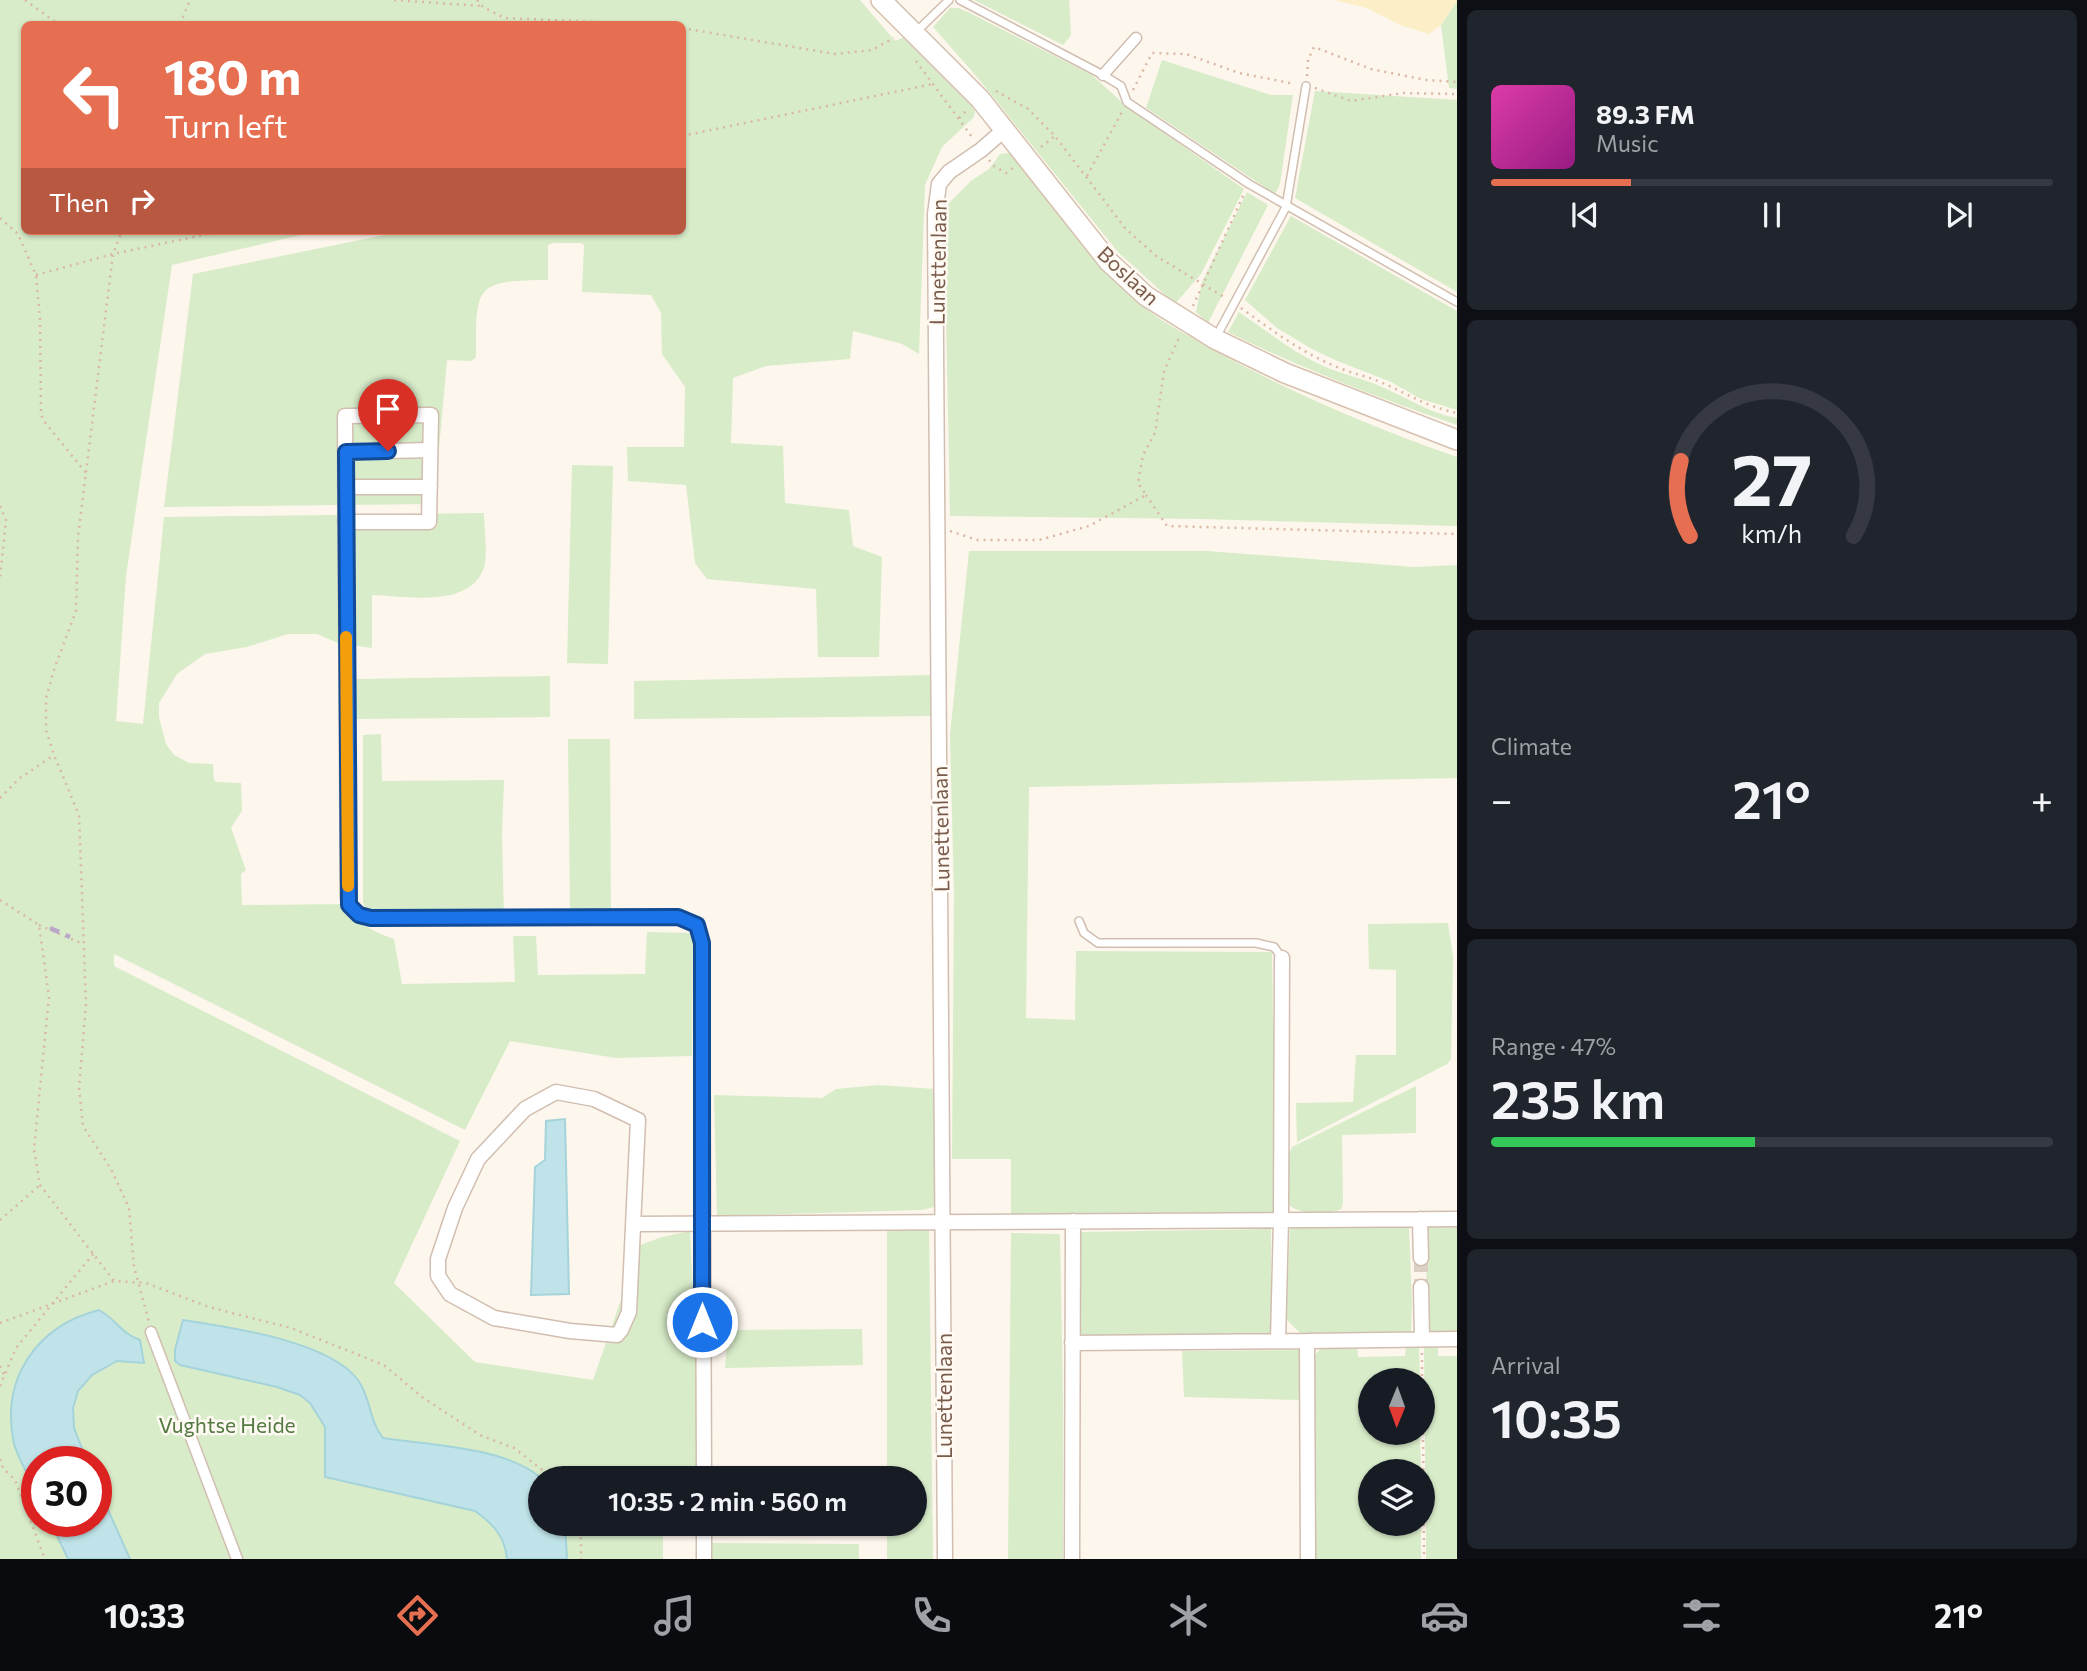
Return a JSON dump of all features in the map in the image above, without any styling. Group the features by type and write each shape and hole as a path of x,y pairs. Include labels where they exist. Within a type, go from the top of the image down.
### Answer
{"main road":[{"name":"Boslaan","path":"881,0 906,35 979,99 1109,262 1146,296 1214,339 1285,373 1457,440"}],"street":[{"path":"1103,75 1136,38"},
{"name":"Lunettenlaan","path":"945,1559 936,195 939,184 949,172 1004,130"},
{"path":"345,522 429,522 431,415 345,416 345,522 349,905 359,915 371,918 678,917 697,925 702,943 704,1466"},
{"path":"346,452 430,450"},
{"path":"345,487 430,487"},
{"path":"1278,1341 1282,958"},
{"path":"556,1091 594,1099 638,1120 635,1223 629,1312 617,1335 570,1331 494,1318 450,1294 438,1276 438,1259 455,1208 478,1159 525,1109 556,1091"},
{"path":"1420,1219 1421,1258"},
{"path":"635,1223 1457,1219"},
{"path":"1072,1559 1073,1221"},
{"path":"1421,1287 1422,1339"},
{"path":"151,1332 237,1559"},
{"path":"1072,1343 1457,1339"},
{"path":"1307,1341 1308,1559"},
{"path":"704,1536 704,1559"}],"lane":[{"path":"906,35 949,0"},
{"path":"960,0 1103,75 1121,86 1127,102 1249,184 1457,302"},
{"path":"1214,339 1286,206 1306,86"},
{"path":"1079,921 1084,933 1098,943 1256,943 1273,947 1282,958"}],"path":[{"path":"25,0 54,21"},
{"path":"181,21 190,0"},
{"path":"394,0 483,6"},
{"path":"477,0 504,18 574,21"},
{"path":"686,29 835,54 872,50 906,35"},
{"path":"1306,86 1308,60 1314,47 1371,69 1426,80 1457,82"},
{"path":"1087,176 1152,53 1186,54 1238,73 1306,86 1350,100 1403,93 1457,94"},
{"path":"686,135 933,84 981,150"},
{"path":"992,88 1028,109 1055,136 1125,228 1156,256 1320,359 1343,370 1377,380 1426,405 1457,413"},
{"path":"1249,184 1164,371 1155,433 1143,455 1138,483 1167,526 1457,534"},
{"path":"0,218 18,234 36,275 43,420 86,473"},
{"path":"121,235 113,254 78,537 76,611 46,698 46,730 79,815 86,1004 79,1088 83,1126 111,1168 130,1208 134,1267 151,1332"},
{"path":"36,275 113,254 203,235"},
{"path":"937,526 978,540 1039,540 1090,526 1146,495"},
{"path":"0,506 6,520 0,577"},
{"path":"0,798 20,778 54,755"},
{"path":"0,900 39,925 83,944"},
{"path":"39,925 49,997 34,1149 40,1185 44,1194 114,1281"},
{"path":"0,1220 40,1185"},
{"path":"0,1386 16,1348 94,1253"},
{"path":"0,1323 114,1281 146,1283 209,1307 291,1328 384,1365 422,1397 480,1435 514,1448 537,1466"},
{"path":"1422,1339 1422,1368"},
{"path":"0,1366 5,1377"},
{"path":"1423,1446 1424,1559"},
{"path":"0,1459 3,1468 15,1480 45,1559"},
{"path":"580,1536 581,1559"}],"green space":[{"name":"Vughtse Heide","path":"0,0 860,0 895,41 904,37 971,103 975,111 974,117 942,147 925,185 919,354 902,344 853,331 850,359 766,366 733,378 731,443 783,446 785,503 849,510 853,546 882,557 879,657 818,657 816,589 707,579 695,563 686,485 628,481 627,447 684,447 685,387 662,354 661,313 651,295 582,292 584,245 581,243 548,245 548,280 505,282 492,286 484,293 479,302 477,316 476,357 471,361 447,360 434,504 164,507 193,274 384,235 686,235 686,21 21,21 21,235 301,235 172,265 126,576 116,721 143,724 164,517 484,513 484,567 477,580 466,589 452,595 436,597 372,595 372,648 338,643 317,634 288,634 247,647 205,654 177,674 159,703 159,717 166,744 174,755 189,763 213,764 214,780 217,782 241,783 242,811 231,828 246,870 241,874 242,905 351,904 362,922 394,939 402,984 515,982 513,936 536,936 538,975 645,974 647,932 693,933 692,1056 616,1058 510,1041 465,1130 114,954 114,966 460,1141 394,1283 475,1362 593,1380 640,1245 690,1231 697,1370 698,1466 528,1466 528,1536 663,1536 663,1559 0,1559"},
{"path":"974,0 1069,0 1071,35 1063,45"},
{"path":"1457,1 1457,89 1449,88 1441,25"},
{"path":"950,8 968,12 1092,75 1126,106 1244,189 1201,274 1175,304 1118,252 977,77 933,27"},
{"path":"1162,60 1271,95 1293,95 1280,184 1275,194 1146,108"},
{"path":"1315,91 1457,100 1457,292 1295,198"},
{"path":"1009,153 1016,157 1108,273 1125,291 1161,320 1217,352 1305,396 1457,457 1457,526 950,516 944,213 947,205 971,181 989,169 1000,154"},
{"path":"1247,192 1268,205 1208,323 1196,312 1202,282"},
{"path":"1291,216 1457,311 1457,410 1421,399 1391,382 1312,349 1277,328 1245,300"},
{"path":"1239,312 1310,359 1382,387 1428,409 1457,418 1457,425 1341,382 1228,332"},
{"path":"572,465 613,466 608,664 567,663"},
{"path":"969,551 1207,551 1414,567 1457,565 1457,778 1029,787 1026,1018 1075,1020 1076,951 1272,952 1273,1023 1277,1038 1277,1213 1011,1215 1011,1159 952,1159 954,893 950,735"},
{"path":"933,675 932,716 634,719 634,681"},
{"path":"550,676 550,717 356,719 356,679"},
{"path":"381,734 382,781 504,780 504,919 365,911 363,735"},
{"path":"568,739 610,739 611,915 570,912"},
{"path":"1448,923 1453,957 1451,1059 1447,1064 1297,1142 1296,1103 1353,1102 1356,1055 1396,1055 1396,970 1369,969 1368,924"},
{"path":"878,1085 935,1089 934,1207 922,1210 717,1216 714,1095 822,1098 836,1089"},
{"path":"1416,1086 1416,1133 1342,1135 1341,1209 1313,1213 1298,1210 1288,1203 1288,1157 1292,1147"},
{"path":"1424,1224 1457,1224 1457,1333 1435,1333 1429,1330"},
{"path":"887,1227 929,1227 933,1559 887,1559 887,1536 927,1536 927,1466 887,1466"},
{"path":"1290,1228 1409,1228 1411,1333 1301,1334 1286,1319"},
{"path":"1271,1229 1271,1336 1078,1338 1078,1238 1081,1232"},
{"path":"1011,1233 1060,1236 1063,1559 1008,1559"},
{"path":"862,1329 863,1365 725,1368 728,1330"},
{"path":"1406,1345 1419,1345 1420,1368 1358,1368 1358,1446 1420,1446 1421,1459 1358,1459 1358,1536 1421,1536 1421,1559 1316,1559 1311,1358 1323,1347 1357,1346 1358,1357 1405,1356"},
{"path":"1424,1345 1438,1345 1438,1356 1457,1356 1457,1559 1426,1559 1426,1536 1435,1536 1435,1459 1425,1459 1425,1446 1435,1446 1435,1368 1424,1368"},
{"path":"1300,1350 1301,1400 1184,1397 1182,1351"},
{"path":"712,1543 859,1544 859,1559 712,1559"}],"sand":[{"path":"1334,0 1457,1 1441,25 1429,34 1400,25 1367,8"}],"water":[{"path":"565,1119 569,1294 531,1295 535,1167 545,1160 546,1121"},
{"path":"99,1310 140,1340 144,1363 117,1361 92,1375 78,1391 73,1408 74,1428 81,1446 21,1446 21,1462 14,1444 11,1420 18,1377 41,1342 58,1328"},
{"path":"183,1320 277,1338 325,1355 358,1380 383,1438 467,1449 509,1460 528,1469 528,1536 566,1536 567,1559 507,1559 504,1544 497,1531 475,1511 325,1477 325,1427 310,1403 300,1395 277,1387 180,1365 175,1361 175,1350"},
{"path":"112,1519 130,1559 68,1559 58,1537 112,1537"}],"tunnel":[{"path":"1421,1258 1421,1287"}],"railway":[{"path":"50,928 70,937"}],"slow traffic":[{"path":"346,637 348,886"}],"route":[{"path":"388,451 346,452 349,905 359,915 371,918 678,917 697,925 702,943 702,1322"}]}
